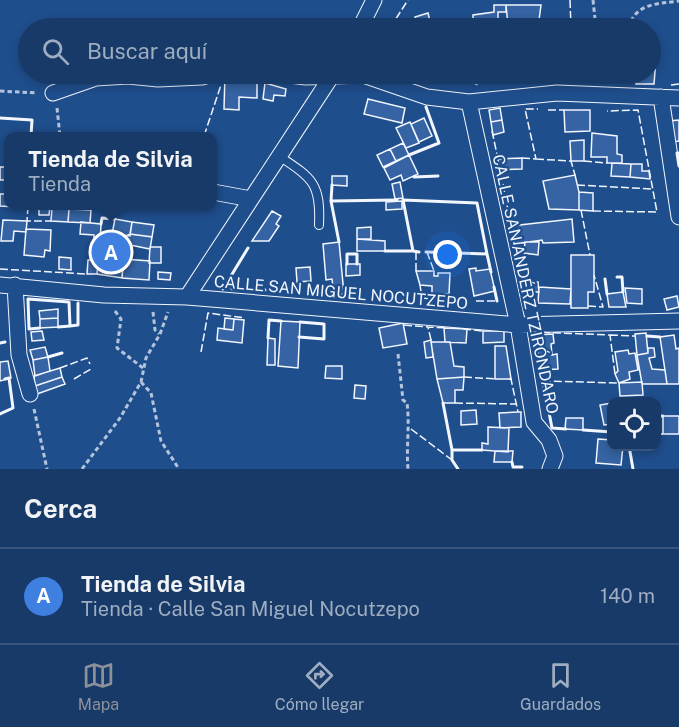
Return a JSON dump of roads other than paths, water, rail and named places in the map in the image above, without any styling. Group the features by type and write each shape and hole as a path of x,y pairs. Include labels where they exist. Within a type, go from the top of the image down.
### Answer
{"street":[{"path":"365,18 374,0"},
{"path":"53,93 79,84"},
{"path":"187,297 326,84"},
{"path":"389,84 427,97 469,102 557,93 679,98"},
{"path":"661,97 679,217"},
{"name":"CALLE SAN ANDÉRZ TZIRÓNDARO","path":"469,102 518,325 534,422 549,440 555,456 550,469"},
{"path":"217,193 251,199"},
{"path":"8,285 19,355 30,394"},
{"name":"CALLE SAN MIGUEL NOCUTZEPO","path":"8,285 104,295 187,297 518,325 679,321"}],"lane":[{"path":"279,156 307,175 317,189 320,199 319,225"}],"place":[{"name":"Tienda de Silvia","path":"111,252"}]}
